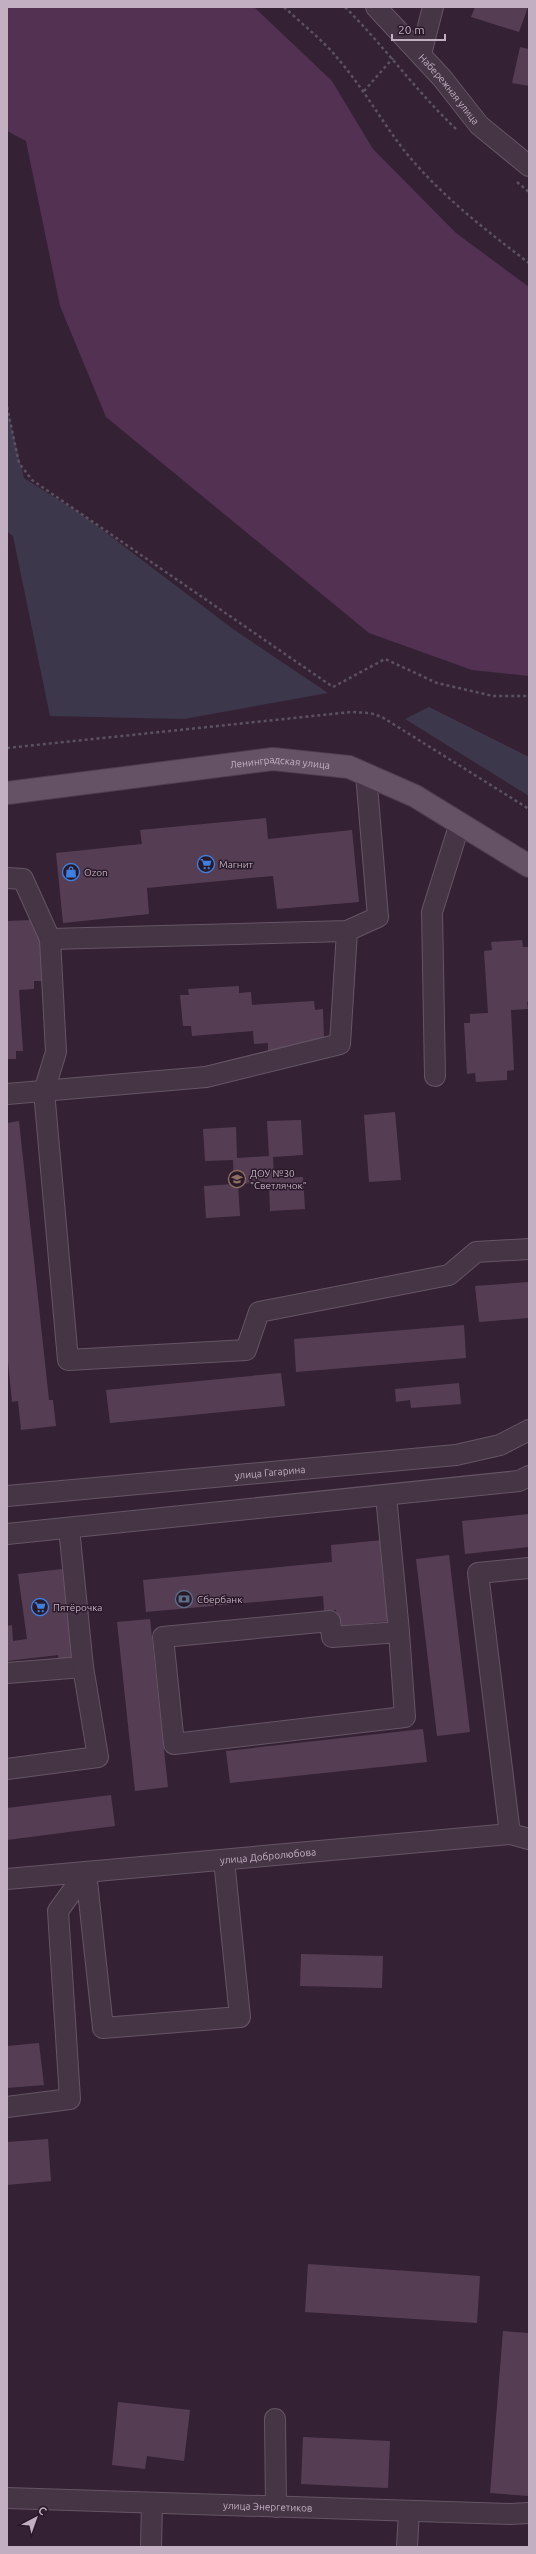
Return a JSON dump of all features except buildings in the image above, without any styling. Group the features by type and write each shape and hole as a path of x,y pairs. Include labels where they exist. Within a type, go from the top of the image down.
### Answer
{"main road":[{"name":"Ленинградская улица","path":"7,793 273,759 349,767 415,796 529,866"}],"street":[{"name":"Набережная улица","path":"376,7 421,54 479,125 529,166"},
{"path":"421,54 434,7"},
{"path":"50,939 347,931 378,917 366,774"},
{"path":"435,1076 432,912 460,823"},
{"path":"7,878 23,879 50,939 56,1052 44,1091 68,1360 246,1350 259,1312 449,1275 476,1252 529,1249"},
{"path":"7,1094 206,1077 340,1044 347,931"},
{"name":"улица Гагарина","path":"7,1496 456,1455 500,1446 529,1430"},
{"path":"7,1534 386,1496 519,1481 529,1476"},
{"path":"386,1496 399,1632 405,1717 174,1744 163,1637 330,1621 332,1637 399,1632"},
{"path":"7,1769 98,1757 83,1667 69,1528"},
{"path":"510,1834 478,1573 529,1568"},
{"path":"7,1673 83,1667"},
{"name":"улица Добролюбова","path":"7,1879 510,1834 529,1839"},
{"path":"86,1872 103,2028 232,2018 240,2017 224,1860"},
{"path":"7,2107 70,2100 58,1911 86,1872"},
{"path":"275,2419 276,2507"},
{"name":"улица Энергетиков","path":"7,2498 409,2511 529,2513"},
{"path":"151,2547 152,2503"},
{"path":"407,2547 409,2511"}],"path":[{"path":"284,7 338,58 364,91 403,148 424,172 457,206 529,263"},
{"path":"345,7 393,58 412,83 461,134"},
{"path":"364,91 393,58"},
{"path":"512,178 529,192"},
{"path":"7,407 19,463 32,480 333,687 385,659 437,683 493,696 529,696"}],"shaded area":[{"path":"7,7 254,7 332,81 373,149 456,233 529,287 529,676 472,670 369,633 106,417 60,306 26,141 7,131"},
{"path":"7,409 24,478 84,516 233,629 328,693 184,719 50,716 13,536 7,532"},
{"path":"429,707 529,757 529,796 405,719"}],"place":[{"name":"Магнит","path":"206,864"},
{"name":"Ozon","path":"71,872"},
{"name":"ДОУ №30 \"Светлячок\"","path":"237,1179"},
{"name":"Сбербанк","path":"184,1599"},
{"name":"Пятёрочка","path":"40,1607"}]}
